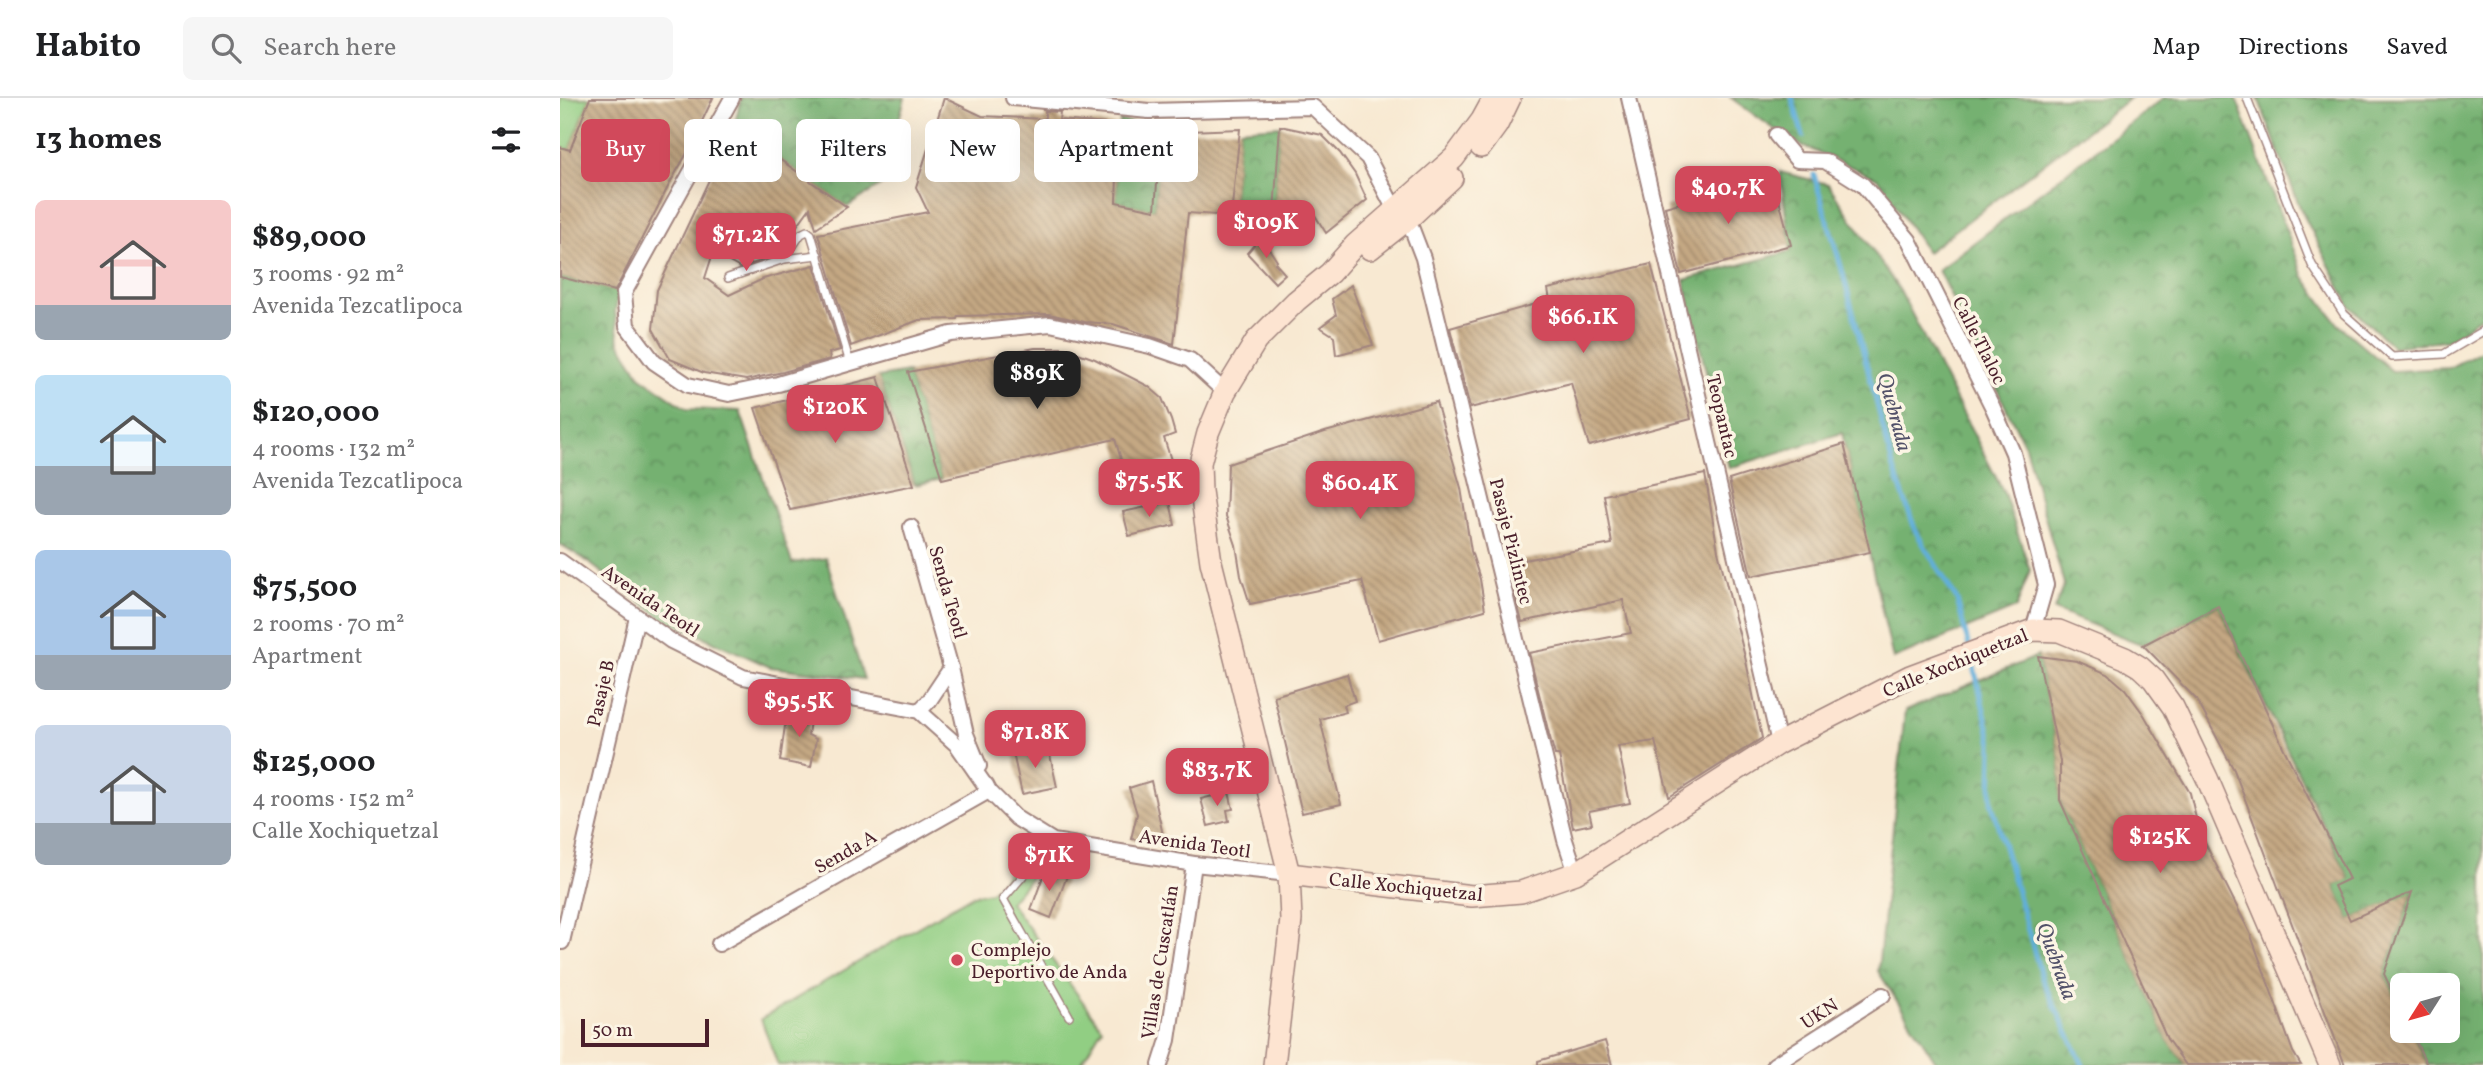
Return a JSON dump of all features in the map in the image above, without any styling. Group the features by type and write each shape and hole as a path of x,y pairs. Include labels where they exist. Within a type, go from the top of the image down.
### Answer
{"main road":[{"path":"1274,1065 1291,920 1289,874 1211,562 1200,463 1208,433 1225,392 1256,341 1296,301 1330,273 1360,257 1454,158 1482,120 1494,98"},
{"path":"1402,214 1468,163 1497,125 1510,98"},
{"name":"Calle Xochiquetzal","path":"1289,874 1472,896 1521,892 1576,873 1780,743 1910,676 2033,630 2059,631 2125,658 2140,667 2153,679 2173,707 2207,778 2330,1065"}],"street":[{"path":"732,98 624,293 627,326 654,362 688,385 730,394 778,384 951,334 1051,324 1150,346 1190,360 1225,392"},
{"name":"Pasaje Pizlintec","path":"1013,98 1149,111 1313,107 1368,158 1402,214 1423,258 1565,840 1576,873"},
{"name":"Teopantac","path":"1629,98 1780,743"},
{"name":"Calle Tlaloc","path":"1776,135 1797,160 1825,161 1863,185 1909,240 1993,408 2012,453 2046,585 2033,630"},
{"name":"Senda Teotl","path":"911,527 951,668 966,734 989,791"},
{"name":"Avenida Teotl","path":"560,561 671,641 743,677 919,711 957,744 989,791 1016,818 1053,841 1194,864 1289,874"},
{"name":"Pasaje B","path":"562,942 637,617"},
{"name":"Senda Teotl","path":"919,711 951,668"},
{"name":"Senda A","path":"719,944 989,791"},
{"name":"Villas de Cuscatlán","path":"1160,1065 1168,1040 1194,864"},
{"name":"UKN","path":"1781,1063 1882,995"}],"lane":[{"path":"2247,98 2312,265 2344,314 2392,357 2444,354 2483,331"},
{"path":"784,259 801,234 807,231 811,234 849,363"},
{"path":"728,278 784,259 818,255"},
{"path":"1053,841 1003,900 1069,1016"}],"green space":[{"path":"560,98 590,98 570,150 560,147"},
{"path":"741,98 905,98 899,119 796,119 796,171 782,161 782,119 736,119"},
{"path":"1731,98 2130,98 1927,252 1877,178 1801,145"},
{"path":"2164,98 2236,98 2304,277 2338,324 2392,371 2449,368 2483,350 2483,1065 2427,1065 2417,1043 2460,1043 2460,973 2390,973 2390,987 2384,974 2412,893 2350,920 2334,886 2349,878 2218,606 2143,645 2054,610 2064,584 2025,446 1938,270"},
{"path":"2258,98 2483,98 2483,315 2451,339 2393,347 2350,306 2301,210"},
{"path":"1280,126 1274,212 1231,216 1240,129"},
{"path":"1780,172 1828,184 1900,291 2004,493 2030,570 2016,608 1893,659 1842,433 1729,468 1684,280 1791,251"},
{"path":"812,182 882,182 847,207"},
{"path":"1117,182 1157,182 1155,210 1116,202"},
{"path":"560,277 619,292 615,311 619,342 641,377 687,409 740,411 792,563 826,558 864,679 770,667 663,619 560,544"},
{"path":"908,372 942,479 915,485 878,377"},
{"path":"2038,656 2060,761 2060,800 2167,1039 2186,1065 1938,1065 1878,971 1905,711"},
{"name":"Complejo Deportivo de Anda","path":"1030,847 1051,854 1010,902 1102,1028 1080,1065 778,1065 761,1019 973,895 991,892"}],"building":[{"path":"590,98 713,98 703,119 684,119 684,158 615,291 560,277 560,147 570,150 581,121 581,182 670,182 670,119 582,119"},
{"path":"944,98 982,116 1045,119 1034,119 1034,182 1117,182 1116,202 1155,210 1157,182 1198,182 1198,131 1240,129 1231,216 1188,213 1174,344 1113,324 1085,322 1049,314 958,316 957,319 919,320 851,346 818,234 928,212 916,187 925,158 925,182 1020,182 1020,119 937,119"},
{"path":"1045,111 1060,112 1059,119 1045,119"},
{"path":"1280,126 1322,135 1340,153 1355,174 1367,200 1326,233 1308,204 1274,212"},
{"path":"782,161 796,171 796,182 812,182 847,207 816,228 810,208 775,256 740,268 713,253 705,278 729,295 763,279 814,265 840,350 829,353 830,359 746,380 704,373 670,359 653,329 657,290 708,182 782,182"},
{"path":"1773,177 1791,245 1681,274 1665,207"},
{"path":"1261,237 1277,261 1275,263 1285,274 1275,283 1247,253"},
{"path":"1651,264 1691,419 1589,446 1571,383 1470,408 1450,328 1550,300 1548,289"},
{"path":"1351,285 1373,345 1336,355 1334,336 1320,327 1336,315 1332,299"},
{"path":"1035,348 1064,348 1095,359 1148,386 1162,398 1171,420 1175,434 1164,438 1171,460 1125,473 1115,439 942,479 908,372"},
{"path":"878,377 914,485 790,510 755,408"},
{"path":"1436,402 1461,488 1471,551 1480,579 1485,610 1378,640 1362,581 1250,604 1226,516 1228,464 1325,432"},
{"path":"1844,444 1870,552 1751,576 1729,480"},
{"path":"1705,474 1718,551 1762,738 1669,797 1655,741 1618,746 1630,803 1589,811 1592,824 1573,828 1559,755 1555,755 1529,653 1631,633 1623,600 1522,622 1507,563 1612,544 1604,495"},
{"path":"1170,502 1175,525 1129,536 1123,512"},
{"path":"2218,606 2284,749 2349,879 2334,886 2350,920 2412,892 2384,974 2390,987 2390,1043 2417,1043 2427,1065 2345,1065 2234,770 2197,700 2143,645"},
{"path":"2038,656 2077,661 2108,674 2125,689 2144,715 2190,793 2199,831 2250,933 2293,1052 2301,1065 2186,1065 2167,1039 2060,800 2060,761"},
{"path":"1347,674 1355,701 1344,705 1346,712 1320,719 1341,804 1302,813 1274,696"},
{"path":"796,704 812,707 808,735 816,739 811,767 780,761 786,719 796,721"},
{"path":"1048,746 1057,787 1022,794 1013,753"},
{"path":"1151,781 1165,844 1131,839 1137,814 1129,788"},
{"path":"1229,792 1233,809 1227,810 1229,821 1208,826 1201,799"},
{"path":"1046,868 1067,876 1051,918 1031,910"},
{"path":"1605,1041 1612,1065 1538,1065 1538,1061"}],"waterway":[{"name":"Quebrada","path":"1792,98 1803,136"},
{"name":"Quebrada","path":"1814,175 1841,266 1893,466 1916,532 1957,600 1969,647"},
{"name":"Quebrada","path":"1972,659 1992,744 1991,801 2042,979 2083,1065"}],"place":[{"name":"Complejo Deportivo de Anda","path":"957,960"}]}
